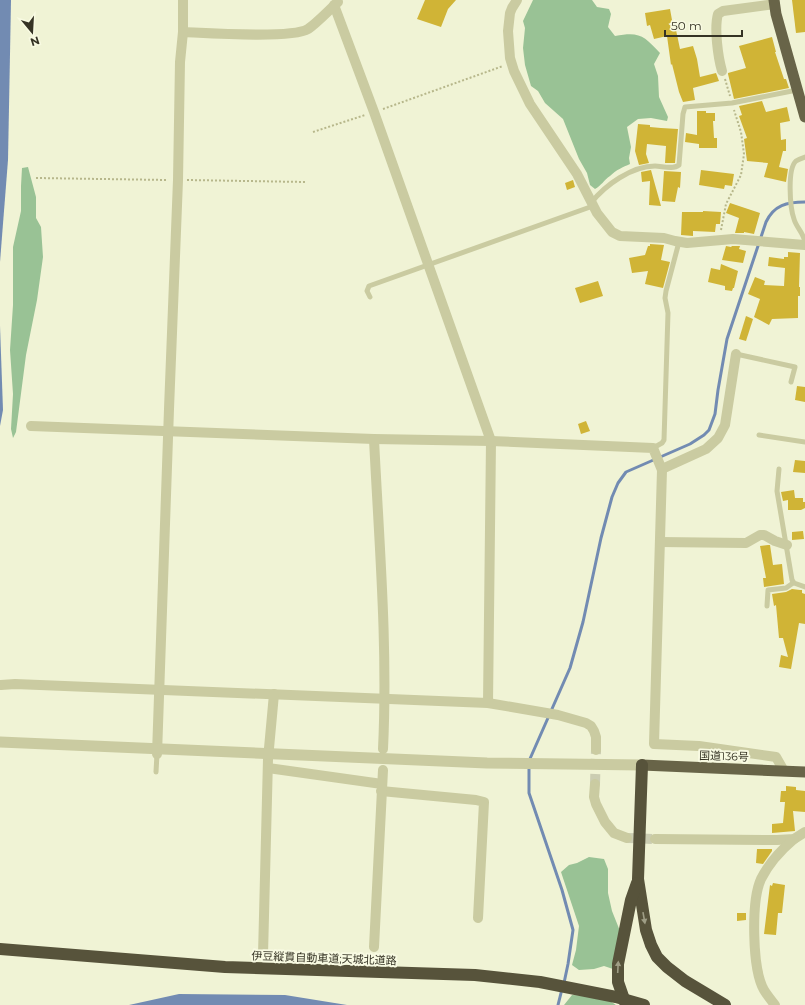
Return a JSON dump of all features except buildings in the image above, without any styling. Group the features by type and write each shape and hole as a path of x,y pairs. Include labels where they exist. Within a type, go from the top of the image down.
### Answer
{"highway":[{"path":"774,2 797,90 803,100 805,117"},
{"path":"642,765 638,880 646,930 651,945 657,957 667,967 685,981 725,1005"},
{"name":"国道136号","path":"642,765 805,772"},
{"path":"626,1005 618,982 618,964 631,900 638,880"},
{"name":"伊豆縦貫自動車道;天城北道路","path":"0,949 225,967 475,976 540,982 608,995 644,1005"}],"street":[{"path":"158,751 183,0"},
{"path":"517,0 509,17 508,31 512,63 524,94 577,174 592,204 606,226 612,232 620,236 664,238 687,243 719,240 753,240 805,245"},
{"path":"183,32 289,34 308,29 337,2 374,112 430,265 491,441 488,703"},
{"path":"722,71 716,22 718,14 723,11 774,2"},
{"path":"661,468 706,449 718,438 725,425 736,354"},
{"path":"31,426 374,439 491,441 654,449 661,468 654,744 699,746 776,757 784,771"},
{"path":"374,439 384,642 385,698 383,749"},
{"path":"660,542 746,543 760,535 764,535 781,544 787,545"},
{"path":"1,685 15,684 159,689 488,703 558,715 586,723 591,726 594,731 596,737 596,750"},
{"path":"264,955 268,768 274,694"},
{"path":"0,742 158,751 487,763 642,765"},
{"path":"268,768 382,788 484,802 478,918"},
{"path":"374,947 382,770"},
{"path":"595,784 594,797 605,822 614,833 627,838"},
{"path":"775,1005 764,990 757,966 754,938 757,891 769,866 781,851 794,839 805,832"},
{"path":"655,839 794,839"}],"lane":[{"path":"370,298 367,290 369,286 430,265 592,204 609,184 624,175 652,166 675,168 679,166 682,114 686,107 732,103 797,90"},
{"path":"805,157 798,159 794,165 789,198 793,219 801,230 805,242"},
{"path":"654,449 664,440 668,313 665,295 679,242"},
{"path":"736,354 795,367 791,382"},
{"path":"759,435 805,442"},
{"path":"779,469 777,491 793,583"},
{"path":"793,583 805,587"},
{"path":"768,606 768,590 786,588 793,583"},
{"path":"156,772 158,751"}],"path":[{"path":"313,132 512,63"},
{"path":"719,240 726,204 741,175 744,154 740,128 722,71"}],"green space":[{"path":"533,0 592,0 597,7 609,9 611,14 608,27 615,36 630,34 641,36 650,42 660,53 654,64 658,76 659,97 668,117 667,121 651,118 638,119 627,127 631,147 629,158 630,164 615,172 595,189 590,185 587,173 579,159 563,119 545,103 538,91 531,86 525,65 523,48 525,28 523,21"},
{"path":"28,167 36,197 36,218 41,227 43,257 37,300 26,355 16,432 13,438 11,429 13,394 10,350 13,305 13,247 21,211 22,168"},
{"path":"589,857 604,859 608,869 608,893 612,911 620,931 613,969 604,966 594,969 579,970 572,965 576,950 579,926 561,872 569,865"},
{"path":"572,995 606,999 616,1005 564,1005"}],"water":[{"path":"0,0 11,1 8,160 0,262"},
{"path":"0,326 3,410 0,426"},
{"path":"179,994 285,995 347,1005 129,1005"}],"waterway":[{"path":"529,761 570,668 583,622 601,538 612,497 618,483 626,472 690,444 709,430 715,414 727,339 766,222 769,216 777,208 787,204 805,202"},
{"path":"529,767 529,793 562,890 573,930 564,983"},
{"path":"558,1005 562,989"}],"tunnel":[{"path":"595,784 596,750"},
{"path":"627,838 655,839"}]}
